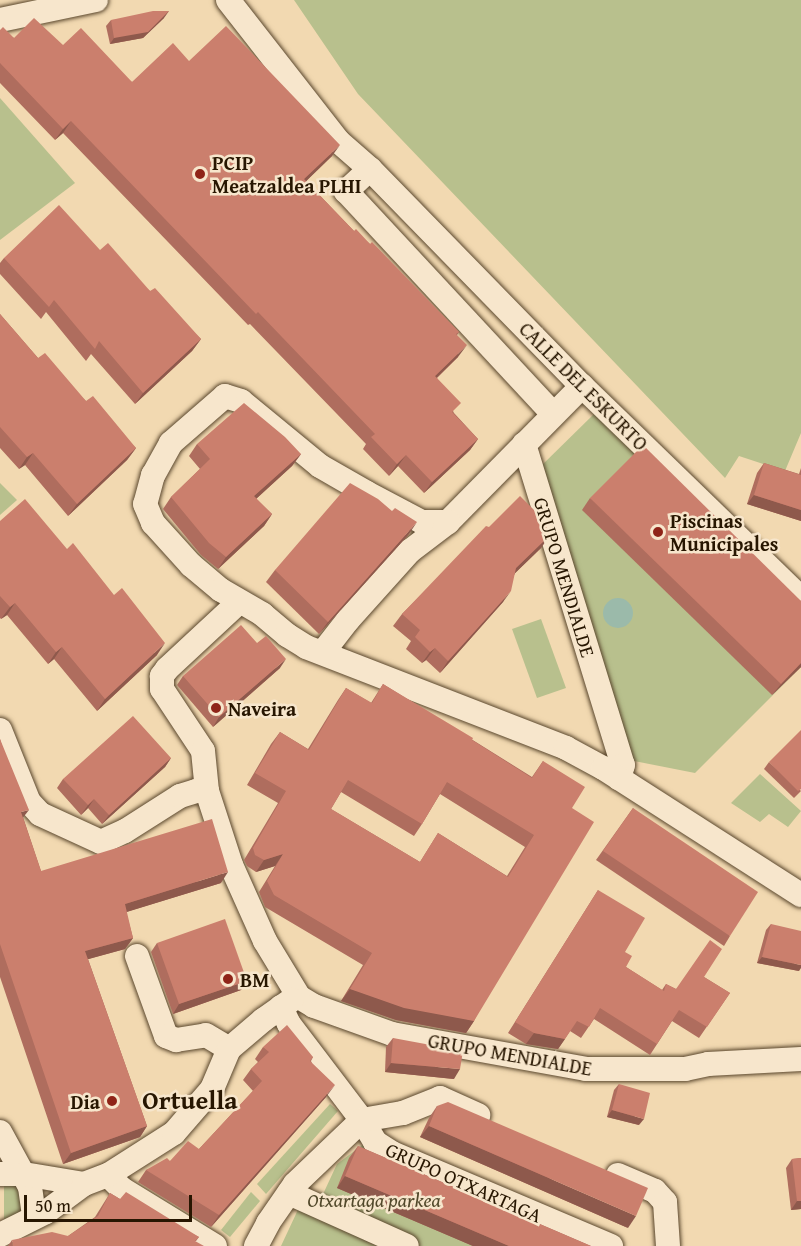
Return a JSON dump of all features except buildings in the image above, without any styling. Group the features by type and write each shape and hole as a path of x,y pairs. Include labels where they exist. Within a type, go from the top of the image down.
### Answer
{"street":[{"path":"0,20 96,0"},
{"name":"CALLE DEL ESKURTO","path":"228,0 338,141 370,169 582,386 801,598"},
{"name":"CALLE DEL ESKURTO","path":"370,169 346,190 553,414"},
{"path":"323,652 348,620 410,551 448,522 582,386"},
{"path":"448,522 422,522 320,466 241,401 225,396 171,443 153,475 145,504 153,523 191,565 239,602 262,614 296,642 566,748 619,778 801,896"},
{"name":"GRUPO MENDIALDE","path":"524,444 623,765 619,778"},
{"path":"410,551 414,535 411,516"},
{"path":"239,602 167,669 162,676 162,689 192,731 203,751 207,791 231,865 290,1002 289,1024 362,1120 289,1193 268,1223 256,1246"},
{"path":"0,730 18,793 40,814 101,842 126,831 180,796 207,791"},
{"path":"137,956 166,1036 176,1040 192,1035 206,1035 229,1049"},
{"path":"0,1235 34,1217 84,1184 108,1175 174,1133 212,1089 229,1049 290,1002"},
{"name":"GRUPO MENDIALDE","path":"290,1002 314,1006 392,1034 586,1069 685,1069 708,1064 801,1059"},
{"name":"GRUPO OTXARTAGA","path":"501,1125 440,1098 403,1113 362,1120 375,1142 393,1153 611,1246"},
{"path":"0,1132 24,1174 34,1203 34,1217"},
{"path":"596,1166 655,1191 665,1202 668,1246"},
{"path":"0,1174 24,1174 84,1184"},
{"path":"108,1175 122,1189 215,1246"},
{"path":"289,1193 407,1246"}],"green space":[{"path":"294,0 801,0 801,433 785,471 739,456 725,478 358,94"},
{"path":"0,98 75,183 0,240"},
{"path":"595,413 801,621 801,667 695,773 629,760 539,468"},
{"path":"0,483 17,500 0,515"},
{"path":"541,619 566,688 537,698 512,629"},
{"path":"760,774 801,811 788,827 769,814 760,822 731,803"},
{"path":"330,1104 338,1111 266,1194 257,1184"},
{"name":"Otxartaga parkea","path":"365,1143 600,1246 281,1246 303,1199 324,1192 337,1164"},
{"path":"4,1183 18,1185 23,1209 17,1216 4,1222"},
{"path":"251,1192 260,1201 230,1237 221,1230"}],"shaded area":[{"path":"618,598 624,599 632,607 632,619 624,627 618,628 612,627 604,619 603,613 604,607 612,599"}],"place":[{"name":"PCIP Meatzaldea PLHI","path":"200,174"},
{"name":"Piscinas Municipales","path":"658,532"},
{"name":"Naveira","path":"216,708"},
{"name":"BM","path":"228,979"},
{"name":"Dia","path":"112,1101"}],"district":[{"name":"Ortuella","path":"190,1100"}]}
